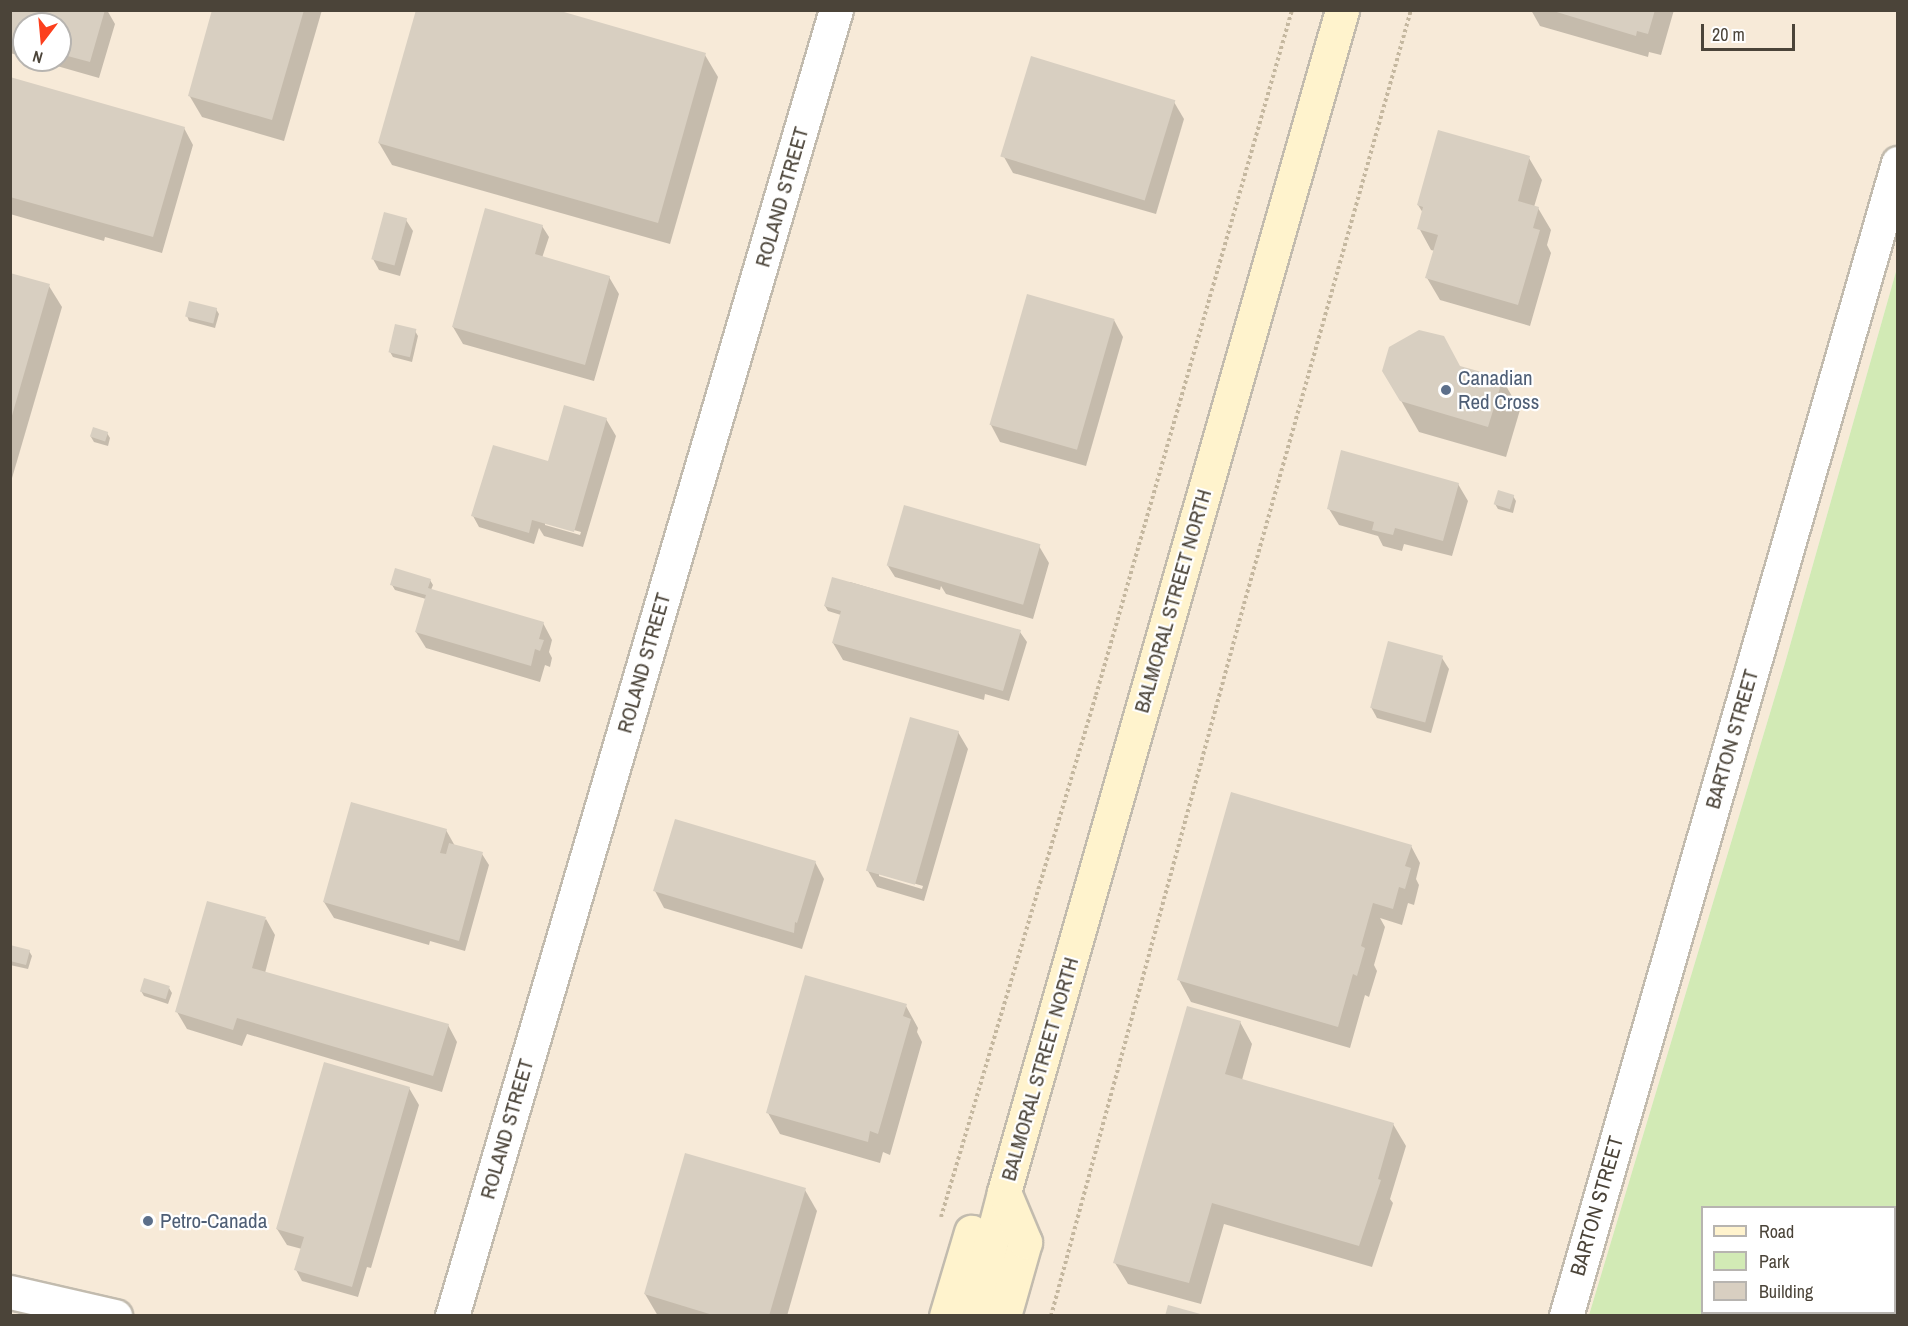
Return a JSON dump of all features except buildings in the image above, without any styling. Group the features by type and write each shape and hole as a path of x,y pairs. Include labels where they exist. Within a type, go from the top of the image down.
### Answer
{"main road":[{"name":"BALMORAL STREET NORTH","path":"946,1316 974,1224 1004,1192 1342,10"},
{"name":"BALMORAL STREET NORTH","path":"1004,1192 1025,1242 1004,1316"},
{"path":"972,1316 1004,1192"}],"street":[{"name":"ROLAND STREET","path":"452,1316 836,10"},
{"name":"BARTON STREET","path":"1566,1316 1898,163"},
{"path":"10,1292 115,1316"}],"path":[{"path":"939,1224 1096,695 1292,10"},
{"path":"1051,1316 1244,603 1411,10"}],"shaded area":[{"path":"10,11 1897,11 1897,268 1785,663 1589,1315 11,1315"}],"green space":[{"path":"1897,268 1897,1315 1589,1315 1785,663"}],"place":[{"name":"Canadian Red Cross","path":"1446,390"},
{"name":"Petro-Canada","path":"148,1221"}]}
